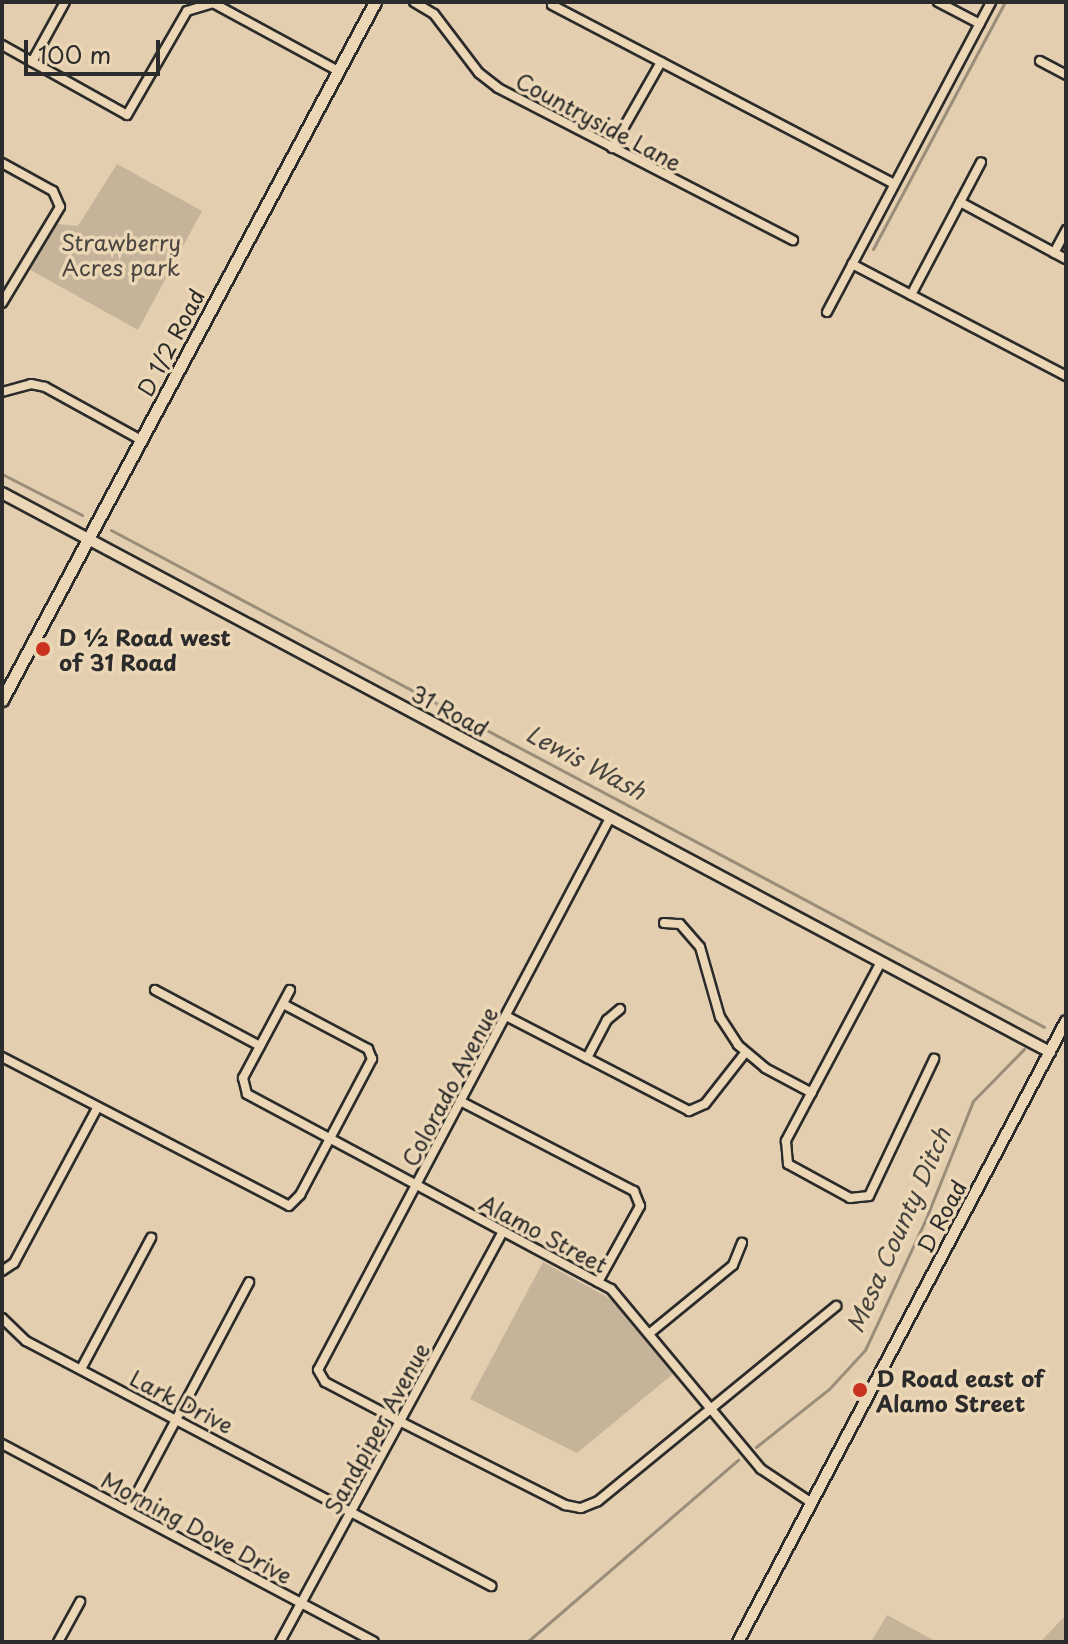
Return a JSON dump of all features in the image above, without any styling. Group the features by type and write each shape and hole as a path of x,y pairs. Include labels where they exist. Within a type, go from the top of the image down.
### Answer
{"main road":[{"name":"D 1/2 Road","path":"2,700 375,2"}],"street":[{"path":"32,62 65,2"},
{"name":"Countryside Lane","path":"414,2 434,14 488,81 793,240"},
{"path":"938,2 980,24"},
{"path":"827,312 991,2"},
{"path":"2,45 127,115 187,11 213,3 338,71"},
{"path":"552,5 894,184"},
{"path":"1040,61 1066,75"},
{"path":"612,148 661,62"},
{"path":"911,295 981,162"},
{"path":"2,163 53,191 60,207 2,303"},
{"path":"960,202 1066,259"},
{"path":"1054,253 1066,230"},
{"path":"852,264 1066,376"},
{"path":"2,282 11,287"},
{"path":"2,392 31,384 45,387 141,440"},
{"name":"31 Road","path":"2,493 1050,1052"},
{"name":"Colorado Avenue","path":"403,1423 325,1382 318,1370 610,818"},
{"path":"664,923 680,924 700,947 720,1017 745,1053 812,1093"},
{"path":"881,962 784,1146 786,1160 850,1198 866,1198 875,1189 934,1059"},
{"path":"155,990 260,1046 290,990"},
{"path":"2,1057 289,1206 330,1139 372,1055 283,1004"},
{"path":"587,1058 607,1020 620,1009"},
{"path":"506,1016 689,1111 705,1104 745,1053"},
{"name":"D Road","path":"738,1642 1066,1021"},
{"name":"Alamo Street","path":"260,1046 243,1088 330,1139 616,1293 771,1478 812,1503"},
{"path":"462,1102 634,1191 640,1206 598,1282"},
{"path":"2,1271 14,1263 97,1108"},
{"name":"Sandpiper Avenue","path":"280,1642 350,1510 403,1423 503,1232"},
{"path":"81,1369 151,1238"},
{"path":"650,1333 733,1265 742,1243"},
{"path":"128,1510 249,1282"},
{"path":"403,1423 565,1505 581,1508 598,1501 836,1306"},
{"name":"Lark Drive","path":"2,1318 26,1341 176,1417 491,1586"},
{"name":"Morning Dove Drive","path":"2,1444 374,1642"},
{"path":"58,1642 80,1602"}],"green space":[{"name":"Strawberry Acres park","path":"117,164 202,211 138,330 27,268 57,224 78,226"},
{"path":"543,1262 611,1299 673,1374 577,1453 470,1399"},
{"path":"887,1615 937,1642 871,1642"},
{"path":"1066,1615 1064,1642 1040,1642 1042,1640"}],"waterway":[{"path":"873,249 1005,2"},
{"name":"Lewis Wash","path":"2,474 82,515"},
{"name":"Lewis Wash","path":"111,530 1044,1027"},
{"name":"Mesa County Ditch","path":"756,1447 829,1389 865,1350 925,1221 973,1101 1024,1049"},
{"name":"Mesa County Ditch","path":"527,1642 738,1460"}],"place":[{"name":"D ½ Road west of 31 Road","path":"43,649"},
{"name":"D Road east of Alamo Street","path":"860,1390"}]}
